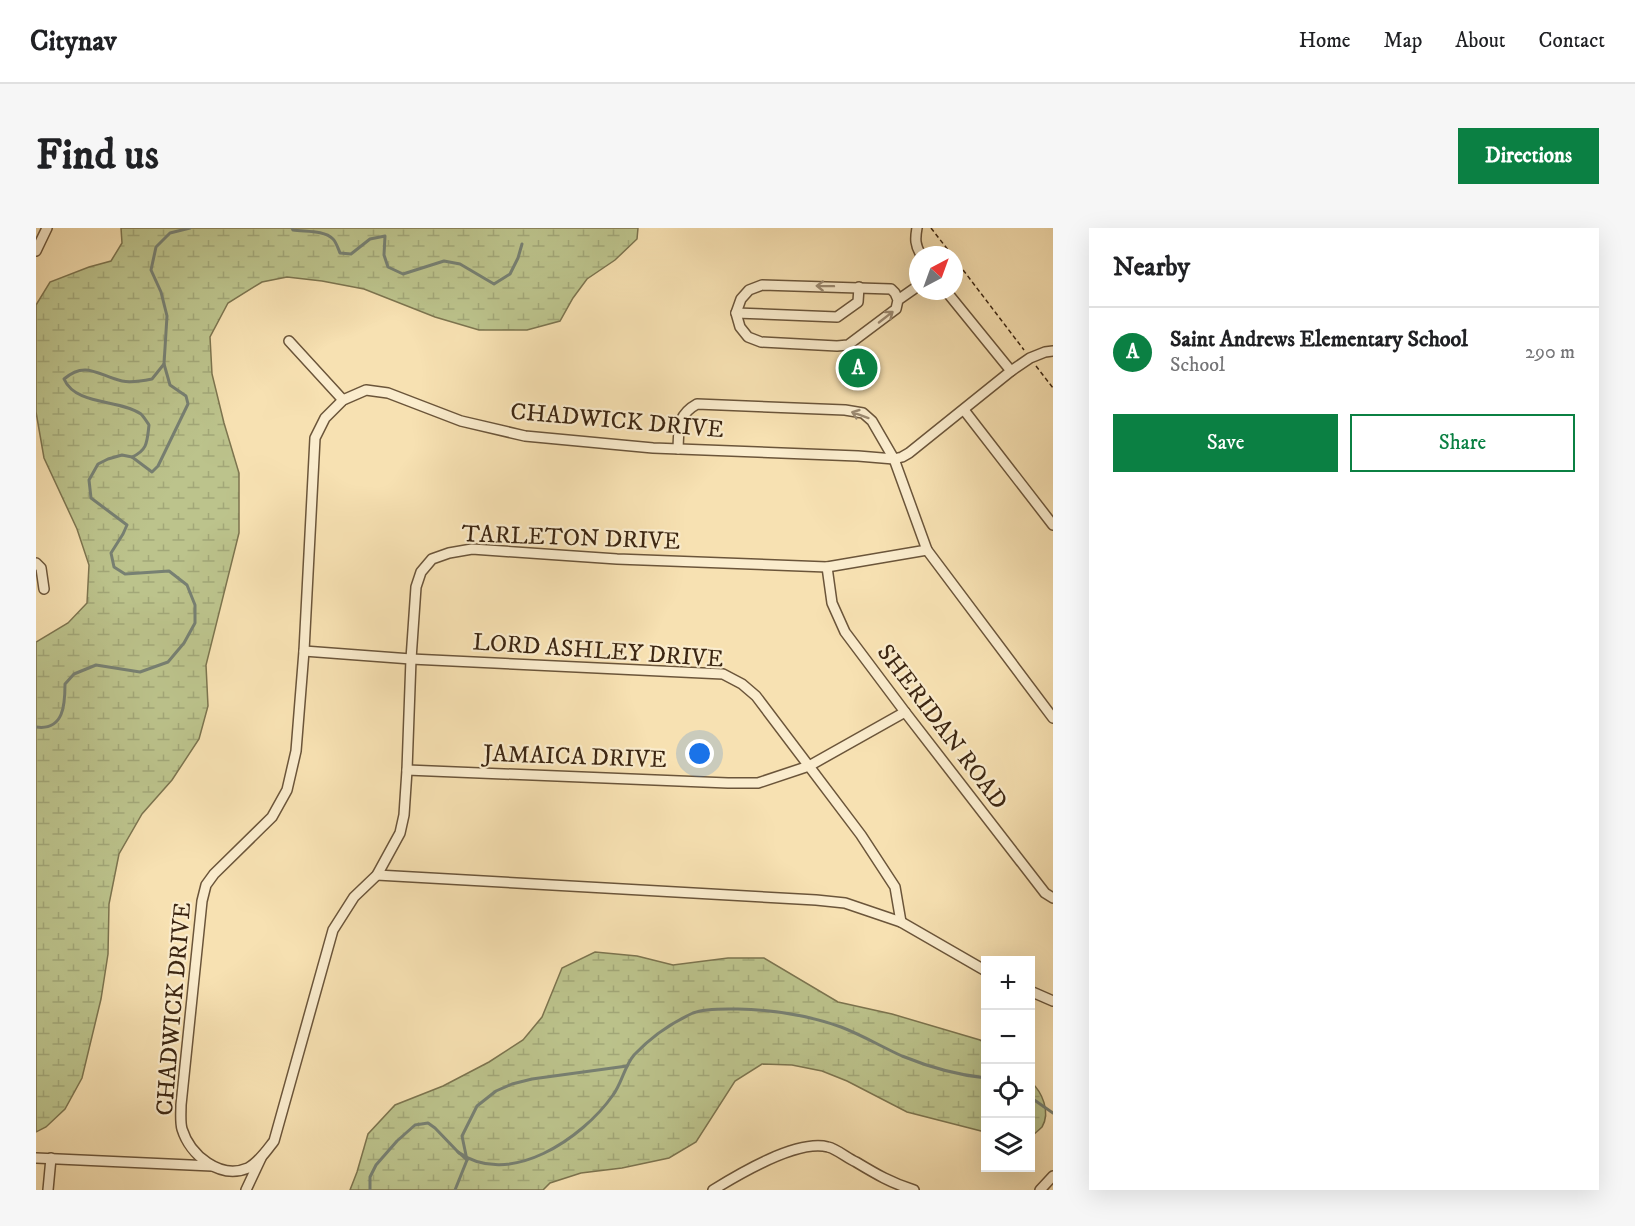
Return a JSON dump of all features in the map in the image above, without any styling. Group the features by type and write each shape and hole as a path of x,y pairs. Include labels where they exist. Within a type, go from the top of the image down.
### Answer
{"street":[{"path":"36,251 47,228"},
{"path":"916,246 917,228"},
{"path":"762,285 891,289 898,300 896,309 860,337 848,345 837,346 761,342 748,337 740,327 736,313 741,299 749,290 762,285"},
{"path":"736,313 837,317 858,302 859,287"},
{"path":"898,300 909,292"},
{"path":"953,300 1011,371"},
{"path":"289,341 343,400"},
{"path":"894,459 909,453 1030,358 1053,351"},
{"name":"CHADWICK DRIVE","path":"212,1166 188,1143 181,1127 181,1105 201,901 206,885 214,874 272,817 287,790 296,751 304,651 315,438 325,418 343,400 366,390 388,393 461,421 525,436 678,449 894,459"},
{"path":"678,449 681,418 687,409 697,404 845,410 863,413 872,420 894,459 927,550 1053,718"},
{"path":"964,410 1053,525"},
{"name":"TARLETON DRIVE","path":"377,875 400,833 404,815 416,587 421,572 432,559 472,549 617,559 827,567 927,550"},
{"path":"36,563 41,568 44,590"},
{"name":"SHERIDAN ROAD","path":"827,567 832,603 845,632 904,712 1045,893 1053,898"},
{"name":"LORD ASHLEY DRIVE","path":"304,651 411,659 723,674 742,684 756,696 861,835 895,887 901,922"},
{"name":"JAMAICA DRIVE","path":"407,770 758,783 809,766 904,712"},
{"path":"36,1158 212,1166 233,1172 249,1167 274,1141 333,930 354,897 377,875 845,903 901,922 981,968"},
{"path":"1035,993 1053,1001"},
{"path":"713,1190 744,1171 792,1150 809,1146 828,1147 891,1182 914,1190"},
{"path":"246,1190 262,1156"},
{"path":"48,1190 51,1158"},
{"path":"1040,1190 1053,1176"}],"path":[{"path":"931,228 945,246"},
{"path":"963,270 1053,388"}],"green space":[{"path":"121,228 638,228 637,239 615,260 587,279 560,321 527,330 479,330 435,317 364,289 287,277 262,282 228,303 210,337 212,374 239,473 239,533 206,665 208,706 199,739 172,780 142,814 119,854 109,904 108,954 101,999 82,1078 65,1109 46,1127 36,1132 36,642 68,623 87,603 89,565 77,529 44,458 36,412 36,305 50,282 111,261 122,243"},
{"path":"595,952 637,956 673,965 728,958 764,958 838,1002 892,1014 980,1040 981,1131 907,1112 847,1081 822,1071 792,1065 762,1064 735,1081 696,1142 669,1158 622,1168 581,1173 550,1183 543,1190 350,1190 368,1134 395,1105 443,1086 489,1062 523,1040 542,1017 562,968"},
{"path":"1035,1086 1044,1103 1046,1115 1042,1127 1035,1133"}],"waterway":[{"path":"36,727 52,725 61,715 65,684 74,674 96,665 140,672 168,662 184,643 195,623 195,605 187,585 169,571 125,574 114,567 111,553 127,525 91,498 89,480 98,464 122,455 132,457 152,472 158,466 188,404 186,396 170,385 164,364 167,316 161,292 151,270 156,247 170,233 190,228"},
{"path":"292,228 325,234 334,240 340,253 351,254 370,239 385,236 384,255 388,267 403,274 444,261 460,264 494,284 510,274 522,244"},
{"path":"132,457 144,448 147,440 149,425 142,415 132,409 78,394 64,379 72,373 86,370 122,381 141,381 152,379 164,364"},
{"path":"467,1160 458,1152 478,1162 500,1165 522,1162 543,1154 564,1142 600,1111 616,1090 634,1055 641,1048 669,1026 693,1013 704,1010 764,1011 816,1019 849,1030 922,1064 981,1077"},
{"path":"455,1190 467,1160 462,1136 477,1106 496,1091 532,1079 627,1066"},
{"path":"1035,1100 1053,1113"},
{"path":"370,1190 370,1177 376,1165 415,1125 428,1123 459,1153"}],"place":[{"name":"Saint Andrews Elementary School","path":"858,368"}]}
